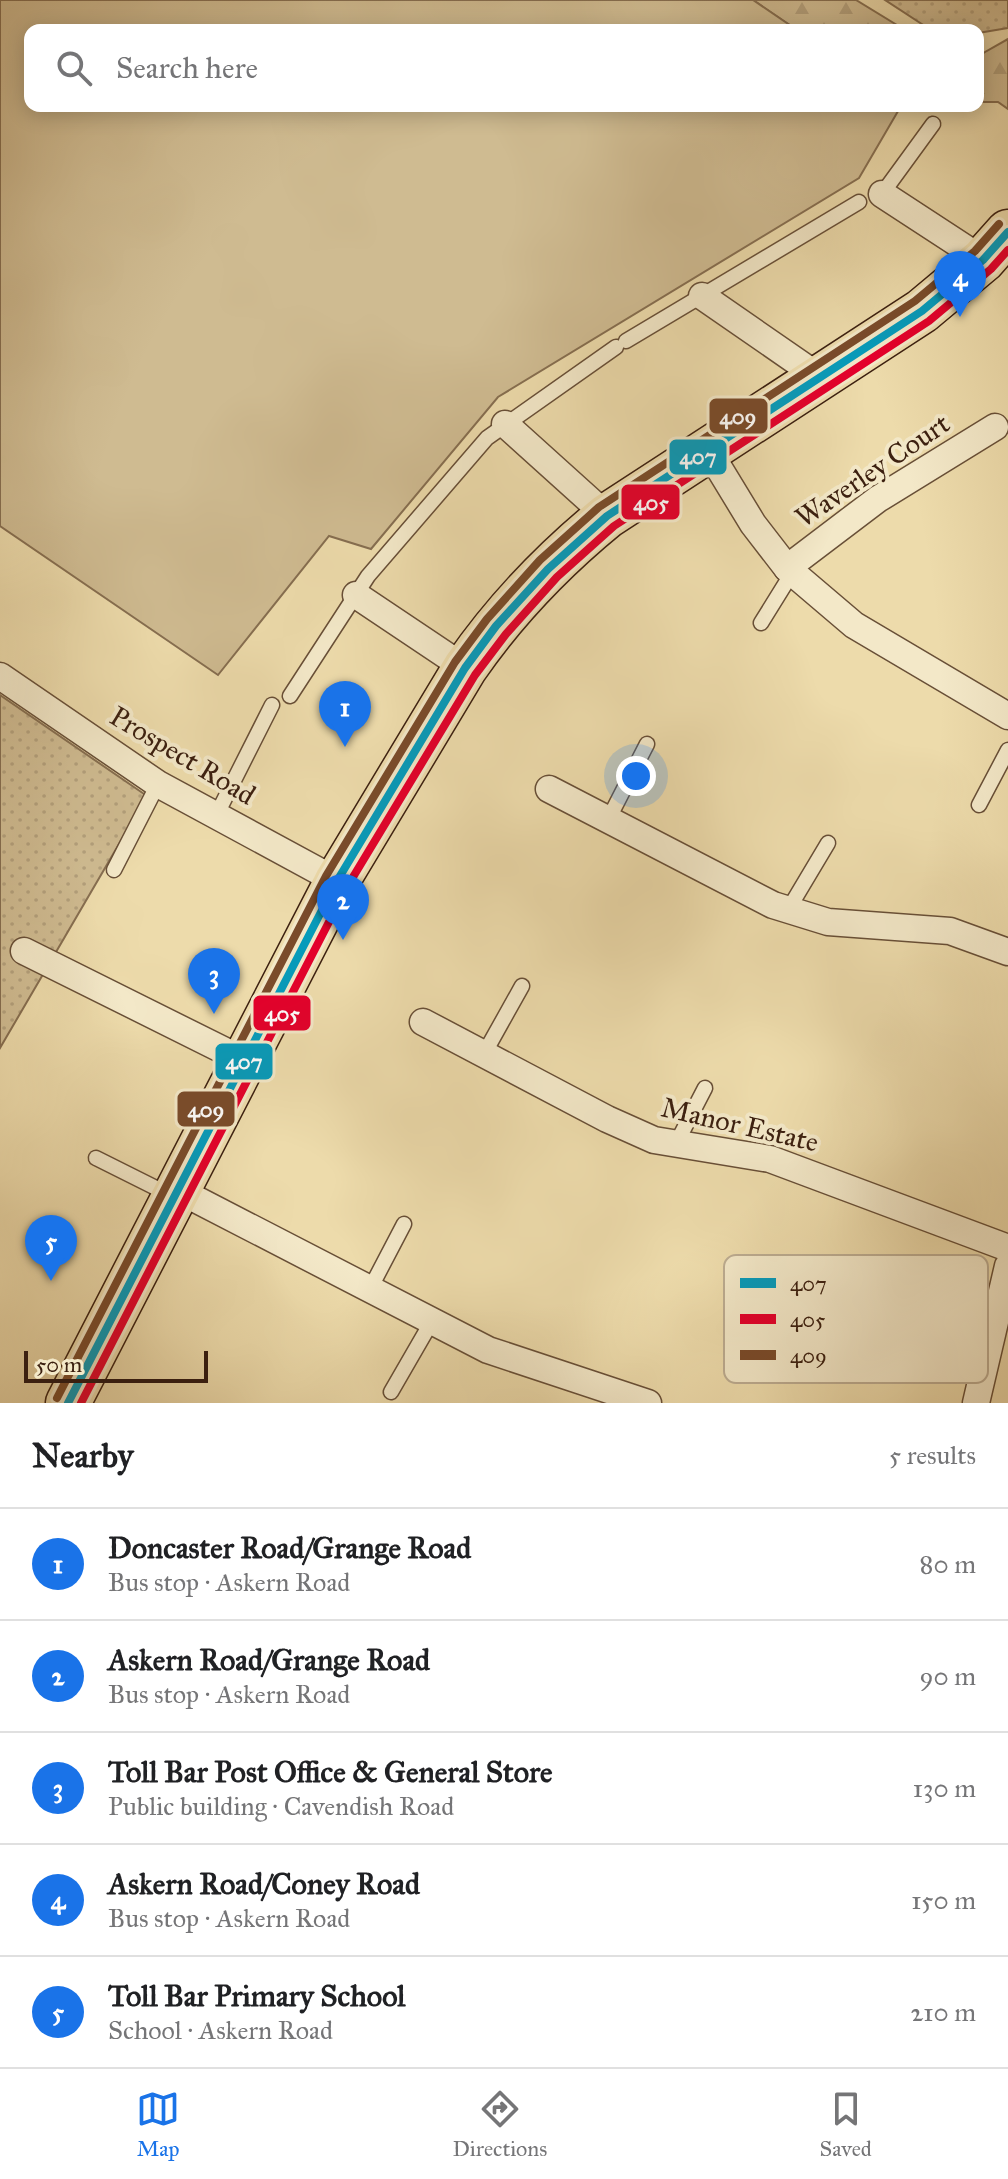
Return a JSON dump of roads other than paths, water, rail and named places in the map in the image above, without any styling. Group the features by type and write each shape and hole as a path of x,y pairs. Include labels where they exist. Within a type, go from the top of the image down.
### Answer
{"highway":[{"path":"68,1403 337,881 465,668 519,598 563,551 607,516 922,311 996,246"}],"street":[{"path":"871,198 996,246"},
{"path":"702,296 819,377"},
{"path":"505,424 607,516"},
{"name":"Waverley Court","path":"789,570 878,499 995,427"},
{"path":"708,450 753,524 789,570 854,625 1008,716"},
{"path":"356,595 465,668"},
{"name":"Prospect Road","path":"0,676 158,784 337,881"},
{"path":"549,789 773,905 828,922 950,931 1008,952"},
{"path":"24,951 245,1061"},
{"name":"Manor Estate","path":"423,1022 607,1119 654,1140 770,1159 800,1168 1008,1248"},
{"path":"176,1194 488,1350 648,1403"},
{"path":"988,1352 1008,1266"},
{"path":"976,1403 981,1383"}],"lane":[{"path":"290,696 392,546 487,438 621,344 871,198 933,124"},
{"path":"761,623 789,570"},
{"path":"217,814 272,705"},
{"path":"608,820 647,744"},
{"path":"979,805 1008,750"},
{"path":"114,870 158,784"},
{"path":"788,910 828,843"},
{"path":"484,1054 522,986"},
{"path":"676,1144 705,1088"},
{"path":"96,1158 176,1194"},
{"path":"370,1289 404,1224"},
{"path":"391,1392 432,1321"}],"place":[{"name":"Askern Road/Coney Road","path":"960,317"},
{"name":"Doncaster Road/Grange Road","path":"345,747"},
{"name":"Askern Road/Grange Road","path":"343,940"},
{"name":"Toll Bar Post Office & General Store","path":"214,1014"},
{"name":"Toll Bar Primary School","path":"51,1281"}]}
